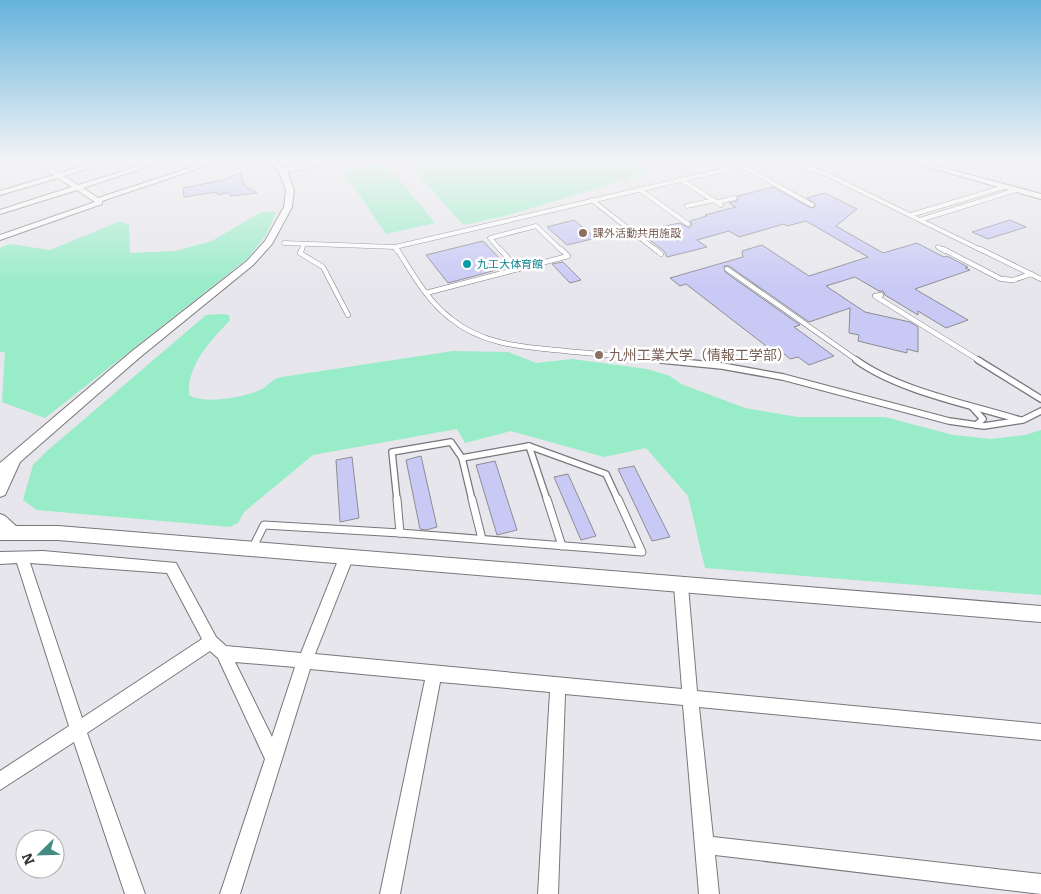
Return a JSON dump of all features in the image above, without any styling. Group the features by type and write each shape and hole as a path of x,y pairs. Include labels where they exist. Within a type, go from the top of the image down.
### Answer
{"street":[{"path":"0,212 27,204"},
{"path":"0,238 95,204"},
{"path":"0,471 135,355 250,263 269,242 288,204"},
{"path":"0,492 18,456"},
{"path":"0,520 6,532 58,533 682,586 1041,614"},
{"path":"0,558 43,557 171,567 217,648 274,759"},
{"path":"22,558 78,730 135,894"},
{"path":"230,894 305,661 346,558"},
{"path":"682,586 690,697 709,894"},
{"path":"0,781 78,730 217,648 305,661 1041,732"},
{"path":"390,894 434,673"},
{"path":"548,894 558,684"},
{"path":"704,845 1041,884"}],"lane":[{"path":"284,243 395,247 576,204"},
{"path":"597,204 661,254"},
{"path":"660,204 688,224"},
{"path":"687,206 705,204"},
{"path":"888,204 1041,279"},
{"path":"911,215 949,204"},
{"path":"920,220 974,204"},
{"path":"938,207 948,212"},
{"path":"426,293 519,270 568,256 536,226 490,238 519,270"},
{"path":"304,244 300,253 323,267 348,315"},
{"path":"395,247 435,307 475,335 507,345 722,366 783,377 949,421 1000,425 1023,420 1041,411"},
{"path":"938,247 1001,279 1013,280 1031,274"},
{"path":"728,269 874,373 967,404 1023,420"},
{"path":"881,295 875,296 1041,399"},
{"path":"967,404 980,414 983,419 976,424"},
{"path":"400,533 392,452 451,442 462,458 482,539"},
{"path":"529,446 562,546"},
{"path":"252,549 264,525 400,533 642,552 606,474 529,446 462,458"}],"green space":[{"path":"365,204 419,204 435,223 386,234"},
{"path":"444,204 546,204 513,214 463,225"},
{"path":"261,212 276,212 266,235 247,259 45,418 2,402 5,352 0,352 0,248 10,244 50,250 120,221 129,225 130,253 175,251 212,241"},
{"path":"206,315 229,315 230,320 202,354 192,373 189,395 196,398 215,400 236,397 262,389 273,380 282,377 453,351 508,352 536,363 572,359 647,369 670,376 681,384 745,408 798,417 885,417 953,435 991,439 1025,435 1041,430 1041,595 705,568 688,496 646,448 604,457 511,431 465,443 457,429 313,455 244,512 238,523 230,527 37,510 23,500 33,465 47,451"}],"building":[{"path":"730,204 803,204 811,208 815,207 815,204 846,204 857,209 836,226 883,253 917,243 968,267 965,268 970,270 915,289 968,320 946,328 918,311 918,315 885,295 883,291 879,291 855,277 826,286 865,312 910,322 918,327 918,352 907,349 907,353 858,341 859,335 849,333 850,308 809,322 729,266 724,266 725,272 800,325 794,327 834,356 809,365 798,357 790,359 776,347 770,349 686,284 680,286 670,278 743,257 742,251 762,245 809,276 868,257 806,221 787,226 784,224 739,237 729,231 697,240 707,247 667,257 664,251 638,231 680,223 689,228 692,225 690,221 736,207"},
{"name":"課外活動共用施設","path":"574,220 596,238 567,245 547,227"},
{"path":"1010,220 1026,227 988,239 972,232"},
{"name":"九工大体育館","path":"483,241 500,259 496,260 504,268 448,283 426,255"},
{"path":"563,262 581,280 570,283 552,264"},
{"path":"421,456 437,527 426,530 420,529 406,460"},
{"path":"352,457 359,518 340,522 336,460"},
{"path":"495,461 517,530 497,535 476,465"},
{"path":"634,466 670,537 652,541 618,469"},
{"path":"568,474 596,536 581,540 554,477"}],"place":[{"name":"課外活動共用施設","path":"583,233"},
{"name":"九工大体育館","path":"467,264"},
{"name":"九州工業大学（情報工学部）","path":"599,355"}]}
